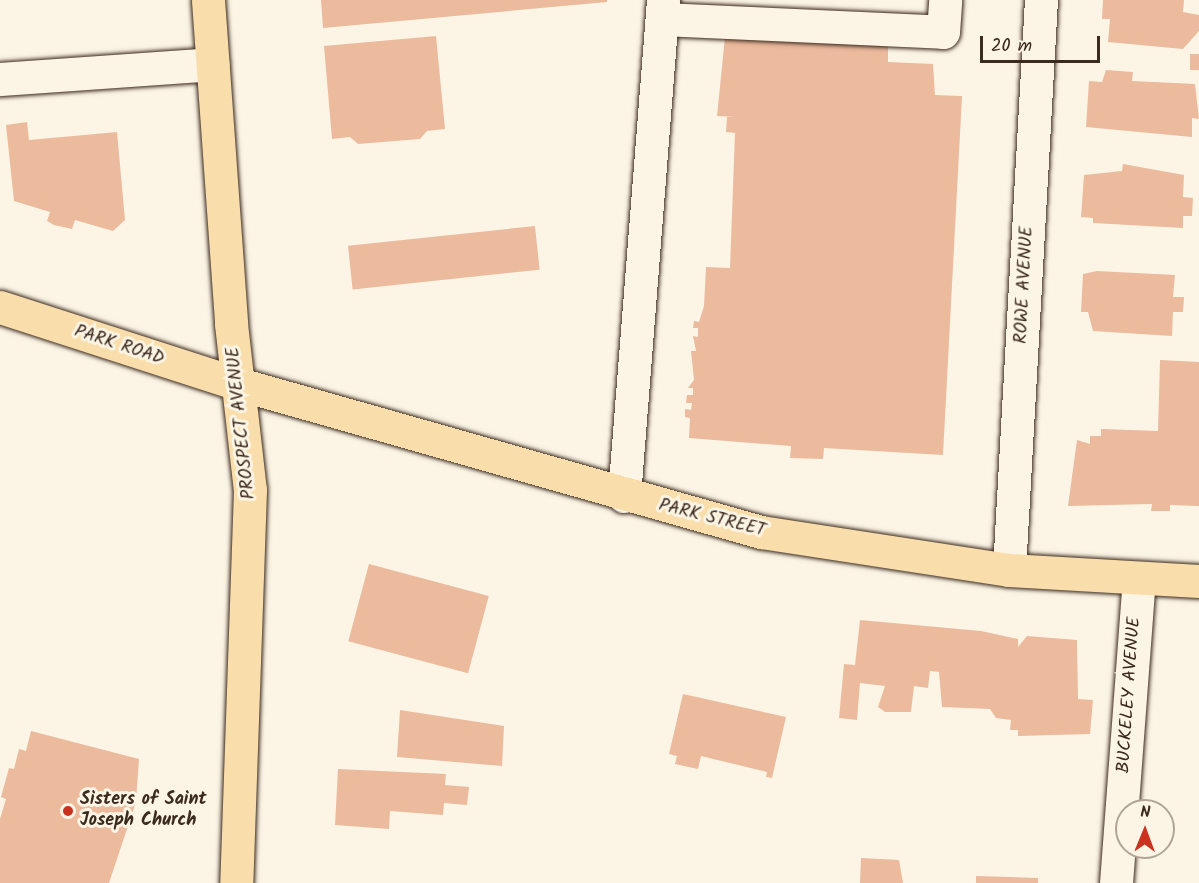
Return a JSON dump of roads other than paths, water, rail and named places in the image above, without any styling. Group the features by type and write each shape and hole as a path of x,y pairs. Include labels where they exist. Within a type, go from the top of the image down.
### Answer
{"main road":[{"name":"PROSPECT AVENUE","path":"208,0 239,384 250,490 236,883"},
{"name":"PARK ROAD","path":"0,307 239,384"},
{"name":"PARK STREET","path":"239,384 624,496 773,534 1009,570 1139,580 1199,581"}],"street":[{"path":"624,496 663,10 943,32 945,0"},
{"name":"ROWE AVENUE","path":"1009,570 1041,0"},
{"path":"0,79 212,64"},
{"name":"BUCKELEY AVENUE","path":"1116,883 1139,580"}],"place":[{"name":"Sisters of Saint Joseph Church","path":"68,811"}]}
